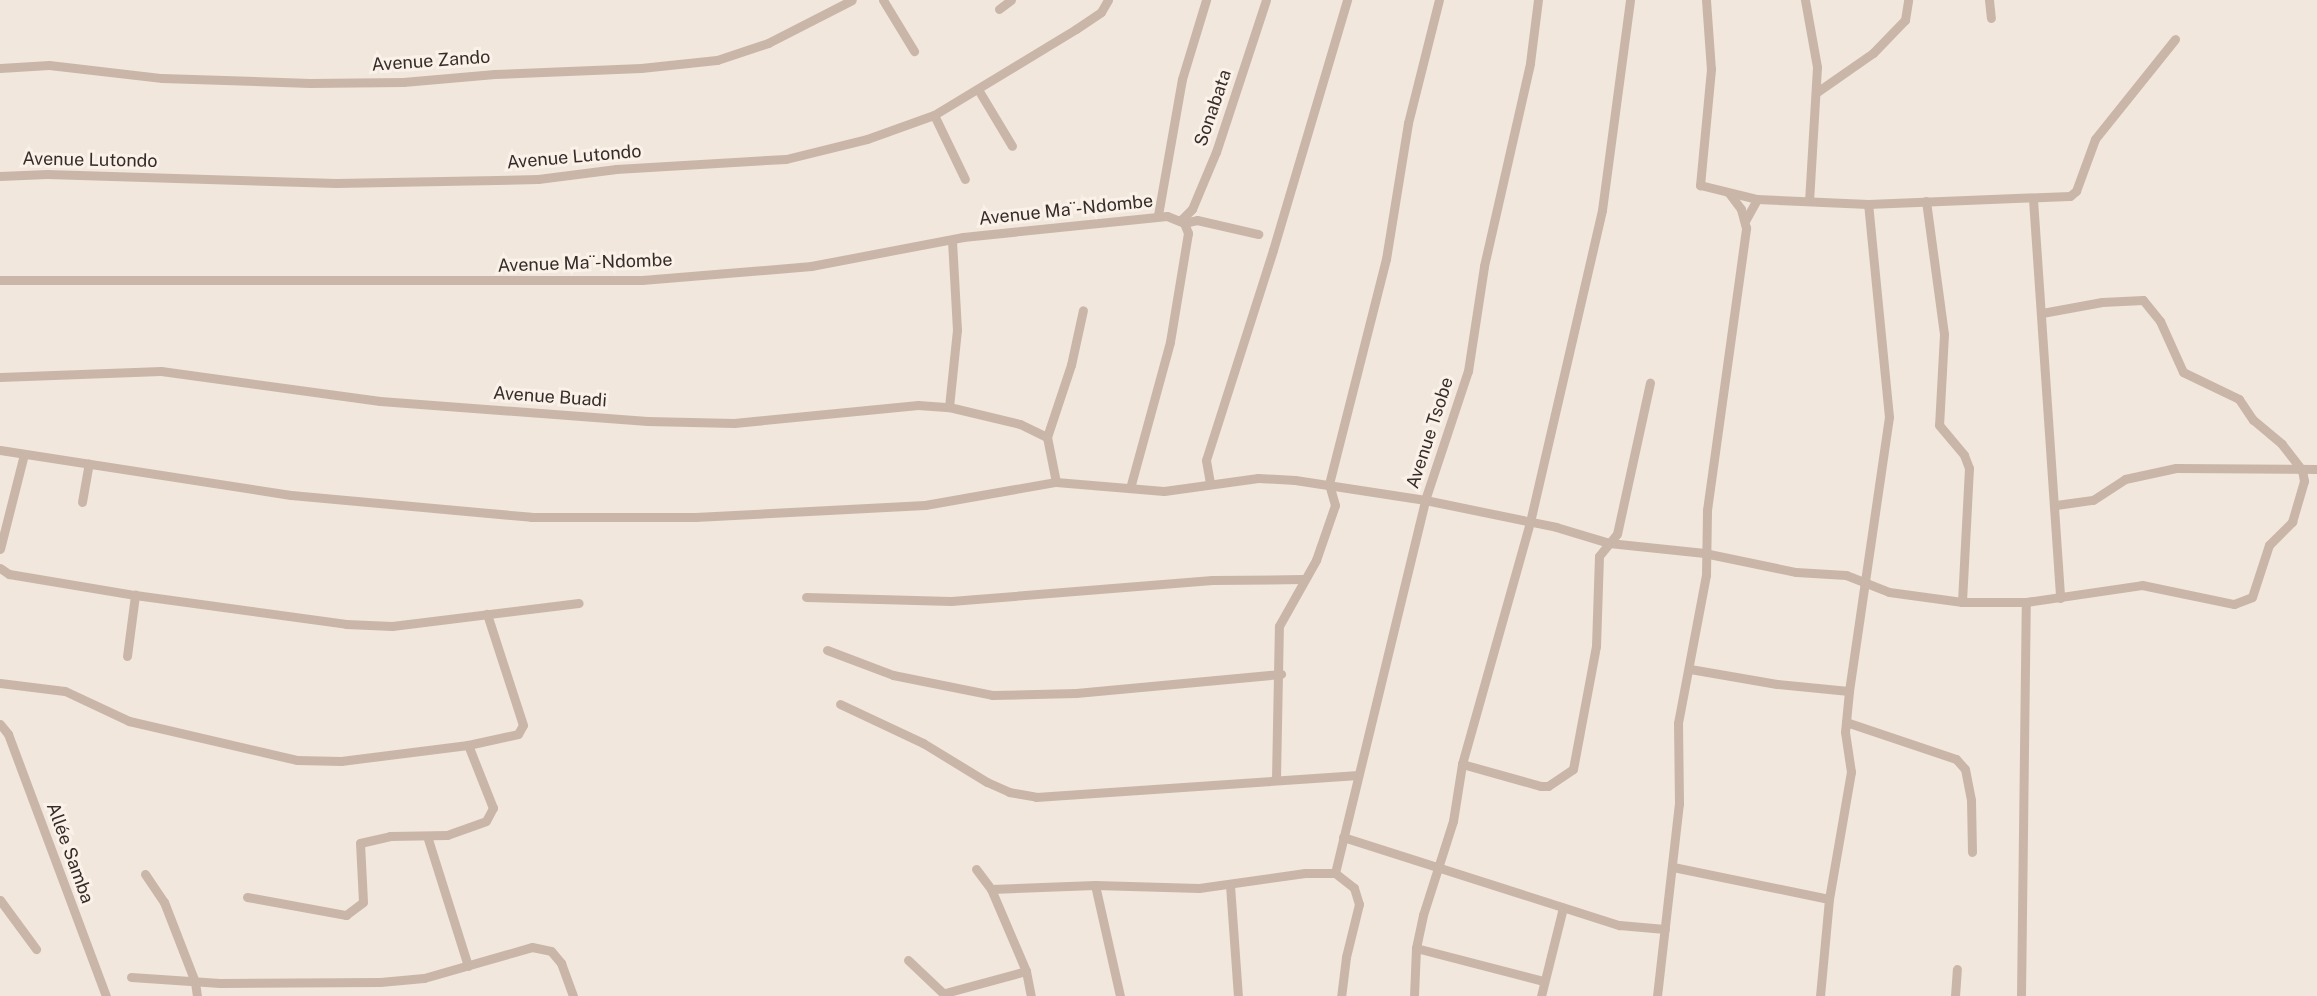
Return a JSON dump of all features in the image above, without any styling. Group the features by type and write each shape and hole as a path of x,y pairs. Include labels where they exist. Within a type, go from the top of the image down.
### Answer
{"street":[{"name":"Avenue Zando","path":"0,68 49,64 162,78 310,83 403,82 495,74 641,68 717,60 768,43 852,0"},
{"path":"883,0 914,51"},
{"path":"999,9 1011,0"},
{"name":"Avenue Lutondo","path":"0,176 47,174 336,183 537,179 616,169 786,159 867,139 934,116 979,91 1101,12 1108,0"},
{"path":"1206,0 1182,79 1163,216 1182,222 1197,220 1258,234"},
{"name":"Sonabata","path":"1182,222 1192,209 1216,152 1266,0"},
{"path":"1210,483 1206,460 1270,261 1347,0"},
{"path":"1276,778 1281,674 1279,626 1303,579 1316,560 1335,505 1329,484 1386,259 1408,123 1439,0"},
{"name":"Avenue Tsobe","path":"1335,873 1425,500 1468,371 1484,266 1524,96 1538,0"},
{"path":"1414,996 1416,948 1453,821 1462,764 1530,522 1602,210 1630,0"},
{"path":"1706,0 1711,69 1700,185 1757,199 1868,204 2062,197 2076,191 2095,139 2175,39"},
{"path":"1804,0 1817,67 1809,201"},
{"path":"1817,92 1873,53 1905,20 1908,0"},
{"path":"1989,0 1991,18"},
{"path":"979,91 1012,146"},
{"path":"934,116 965,179"},
{"path":"1729,193 1745,221"},
{"path":"1657,996 1679,804 1678,723 1706,575 1704,553 1707,510 1745,221 1757,199"},
{"path":"2033,199 2042,313 2040,351 2056,505 2060,598"},
{"path":"1926,201 1944,334 1939,425 1964,455 1968,468 1962,602"},
{"path":"1820,996 1829,899 1851,772 1846,722 1849,691 1863,582 1889,417 1868,204"},
{"name":"Avenue Ma¨-Ndombe","path":"0,280 642,280 811,266 952,240 1163,216"},
{"path":"1130,488 1170,342 1188,233 1182,222"},
{"path":"949,407 957,330 952,240"},
{"path":"0,450 291,495 531,517 695,517 926,505 1056,482 1164,491 1258,478 1329,484 1425,500 1530,522 1609,543 1704,553 1797,572 1846,574 1889,592 1962,602 2026,602 2060,598 2087,591 2152,585 2232,604 2247,601 2255,592 2258,568 2269,545 2292,522 2304,481 2302,470 2282,444 2253,420 2239,399 2183,372 2160,321 2143,300 2132,298 2042,313"},
{"path":"1056,482 1047,437 1071,365 1083,310"},
{"name":"Avenue Buadi","path":"0,377 161,371 380,401 647,421 734,423 918,405 949,407 1020,424 1047,437"},
{"path":"1462,764 1541,786 1548,786 1573,769 1596,646 1599,556 1617,534 1650,383"},
{"path":"0,549 24,454"},
{"path":"82,502 89,464"},
{"path":"2056,505 2093,500 2125,479 2156,471 2196,467 2317,470"},
{"path":"0,568 9,574 135,595 392,626 579,603"},
{"path":"806,597 951,601 1212,580 1303,579"},
{"path":"127,656 135,595"},
{"path":"2021,996 2026,602"},
{"path":"0,683 65,691 129,721 297,759 341,761 468,744 518,734 524,724 487,614"},
{"path":"827,650 893,675 992,695 1076,693 1281,674"},
{"path":"1690,669 1777,684 1849,691"},
{"path":"840,704 922,743 987,782 1009,792 1036,797 1152,791 1276,778 1358,774"},
{"path":"1846,722 1956,759 1965,769 1971,800 1972,852"},
{"name":"Allée Samba","path":"0,724 8,734 106,996"},
{"path":"247,897 346,915 359,909 363,902 358,845 390,836 428,838 486,821 493,812 468,744"},
{"path":"1343,837 1618,925 1665,929"},
{"path":"428,838 468,966"},
{"path":"1673,867 1829,899"},
{"path":"976,869 991,890 1026,971 1031,996"},
{"path":"991,890 1095,885 1199,888 1305,873 1335,873 1354,888 1359,904 1346,957 1341,996"},
{"path":"145,874 165,902 195,982 197,996"},
{"path":"1095,885 1120,996"},
{"path":"1230,885 1238,996"},
{"path":"0,900 36,949"},
{"path":"1541,996 1563,908"},
{"path":"131,977 195,982 380,981 424,978 532,947 551,951 561,963 573,996"},
{"path":"1416,948 1544,981"},
{"path":"908,960 946,994 1026,971"},
{"path":"1955,996 1957,969"}]}
